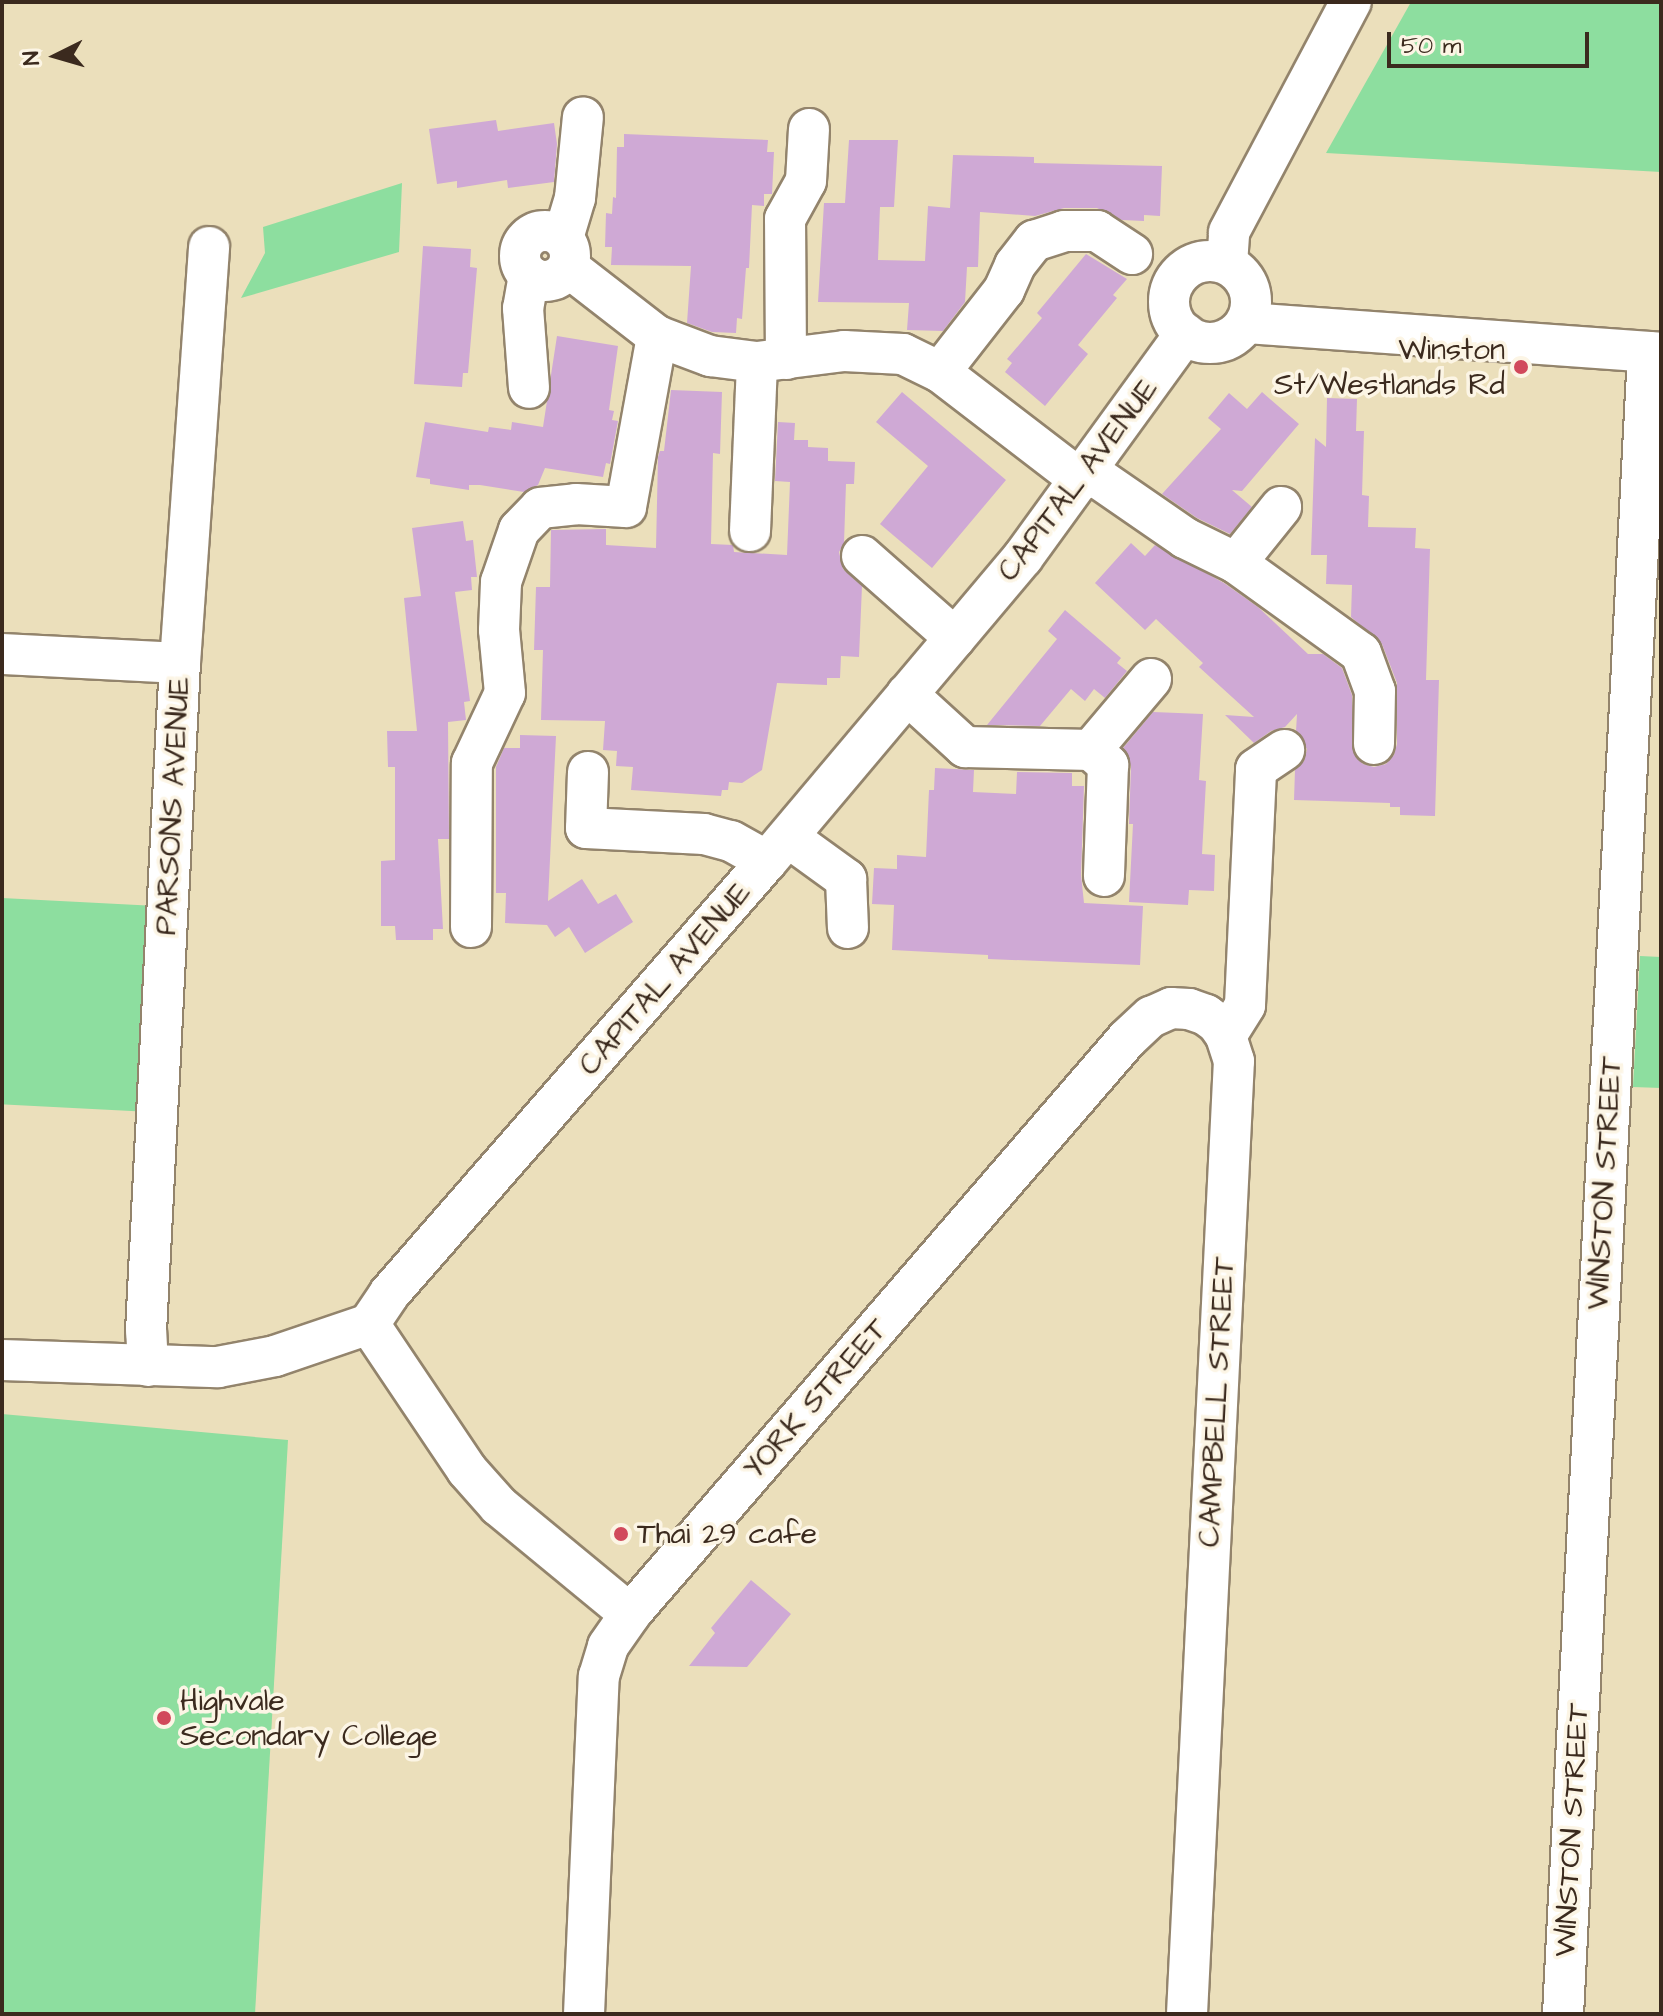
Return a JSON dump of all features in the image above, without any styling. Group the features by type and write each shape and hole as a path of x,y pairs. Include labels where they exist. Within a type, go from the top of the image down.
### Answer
{"street":[{"path":"1227,264 1229,232 1346,3"},
{"path":"529,388 523,308 529,275 544,281 553,280 565,252 575,198 583,117"},
{"path":"750,531 772,360 785,219 806,181 809,129"},
{"path":"940,372 1004,290 1015,265 1034,241 1064,231 1097,231 1132,254"},
{"name":"PARSONS AVENUE","path":"148,1366 146,1331 180,663 209,247"},
{"path":"565,252 657,336 710,356 772,360 844,351 903,354 940,372 1084,475 1185,538 1236,563 1361,653 1375,691 1374,744"},
{"path":"1208,260 1227,264 1247,284 1251,298 1246,323 1236,334 1210,343 1185,334 1170,311 1173,283 1194,263 1208,260"},
{"path":"1246,323 1654,353"},
{"name":"CAPITAL AVENUE","path":"369,1324 389,1294 778,849 1023,557 1185,334"},
{"path":"471,927 472,763 505,693 499,630 501,582 519,530 540,508 576,504 626,507 657,336"},
{"name":"WINSTON STREET","path":"1563,2014 1654,353"},
{"path":"1236,563 1281,507"},
{"path":"862,556 955,638"},
{"path":"2,654 180,663"},
{"path":"1091,750 1151,679"},
{"path":"907,694 965,747 1091,750 1108,765 1104,876"},
{"path":"1226,1036 1245,1005 1256,769 1284,750"},
{"path":"588,772 586,828 704,834 778,849 846,879 848,928"},
{"name":"YORK STREET","path":"584,2014 599,1676 608,1646 630,1614 1127,1039 1151,1017 1171,1008 1189,1009 1206,1015 1217,1023 1226,1036"},
{"name":"CAMPBELL STREET","path":"1187,2014 1234,1061 1226,1036"},
{"path":"2,1360 218,1367 275,1356 369,1324 467,1470 499,1506 630,1614"}],"green space":[{"path":"1411,2 1661,2 1661,172 1326,153"},
{"path":"402,183 399,252 241,298 265,253 263,227"},
{"path":"2,898 152,906 141,1112 2,1104"},
{"path":"1640,956 1661,957 1661,1088 1633,1087"},
{"name":"Highvale Secondary College","path":"2,1414 288,1440 255,2014 2,2014"}],"building":[{"path":"496,120 498,131 554,123 557,144 554,182 508,188 507,180 457,188 457,181 437,184 429,129"},
{"path":"624,134 768,140 767,152 774,152 772,194 764,194 764,206 752,205 749,268 746,268 742,319 737,318 736,333 712,332 687,323 691,266 611,265 612,247 605,247 606,213 612,214 613,197 616,198 617,147 624,147"},
{"path":"849,140 898,140 894,207 880,207 878,260 925,261 928,206 950,208 953,155 1034,157 1034,163 1162,166 1160,216 1144,215 1144,221 1122,220 1097,208 1064,208 1035,216 980,212 978,267 967,267 965,302 943,331 907,330 909,303 818,302 824,203 845,203"},
{"path":"423,246 471,249 470,267 477,268 468,373 463,373 462,387 414,384"},
{"path":"1086,254 1127,279 1113,295 1117,298 1078,345 1088,354 1045,406 1005,372 1012,363 1007,359 1042,318 1037,313"},
{"path":"557,336 618,346 609,410 614,411 612,420 618,421 610,464 606,463 603,477 545,468 538,485 524,492 480,485 469,485 469,490 430,484 430,479 416,477 425,422 488,432 489,427 511,430 512,422 543,427"},
{"path":"671,390 722,392 720,454 713,453 711,544 733,545 734,552 787,555 790,482 775,481 778,422 795,423 794,440 808,440 808,447 828,448 828,461 855,462 854,484 846,484 844,543 839,552 843,569 862,586 859,657 841,656 840,678 827,678 827,685 777,683 762,770 742,783 729,782 728,790 722,790 721,796 631,790 633,767 616,766 617,751 603,750 605,721 541,720 543,650 534,650 536,587 550,587 551,530 606,529 606,545 656,548 658,457 660,451 664,451"},
{"path":"902,392 1006,480 932,568 880,524 928,466 876,422"},
{"path":"1262,392 1299,424 1242,491 1232,490 1252,507 1230,534 1197,518 1162,494 1221,429 1208,418 1229,393 1247,409"},
{"path":"1327,398 1357,399 1356,431 1364,431 1362,495 1369,496 1368,527 1416,528 1415,548 1430,549 1426,680 1439,680 1435,816 1400,815 1400,807 1390,807 1390,803 1294,800 1295,770 1304,761 1307,749 1296,731 1297,714 1285,727 1271,731 1254,743 1225,715 1254,717 1199,667 1203,663 1156,619 1145,630 1095,583 1131,543 1145,556 1155,545 1224,583 1258,607 1308,654 1323,654 1342,668 1352,695 1354,754 1363,764 1374,767 1386,764 1394,755 1397,744 1397,683 1382,644 1351,617 1352,585 1326,584 1327,555 1311,555 1315,438 1326,447"},
{"path":"463,521 466,541 473,540 477,577 471,577 472,590 455,592 470,701 464,702 466,720 448,722 449,839 438,839 443,929 433,929 433,940 396,940 395,926 381,926 381,861 395,860 395,767 388,767 387,731 417,731 404,598 421,596 412,528"},
{"path":"1065,610 1121,658 1117,663 1127,671 1105,698 1094,689 1085,701 1071,689 1040,726 987,725 1057,639 1048,631"},
{"path":"1153,712 1203,714 1199,780 1206,781 1202,854 1215,855 1214,891 1189,890 1188,905 1129,902 1133,824 1129,824 1131,766 1123,748"},
{"path":"520,735 556,736 548,901 582,879 598,904 616,894 633,922 585,953 569,927 555,937 547,925 505,923 506,893 496,893 496,767 504,748 520,748"},
{"path":"935,768 974,770 973,792 1016,794 1017,772 1072,773 1072,786 1084,786 1081,875 1084,903 1143,906 1140,965 988,959 988,955 892,950 894,905 872,904 874,868 897,869 897,855 926,857 929,790 934,790"},
{"path":"751,1580 791,1614 747,1667 689,1666 715,1633 711,1628"}],"place":[{"name":"Winston St/Westlands Rd","path":"1521,367"},
{"name":"Thai 29 cafe","path":"621,1534"},
{"name":"Highvale Secondary College","path":"164,1718"}]}
